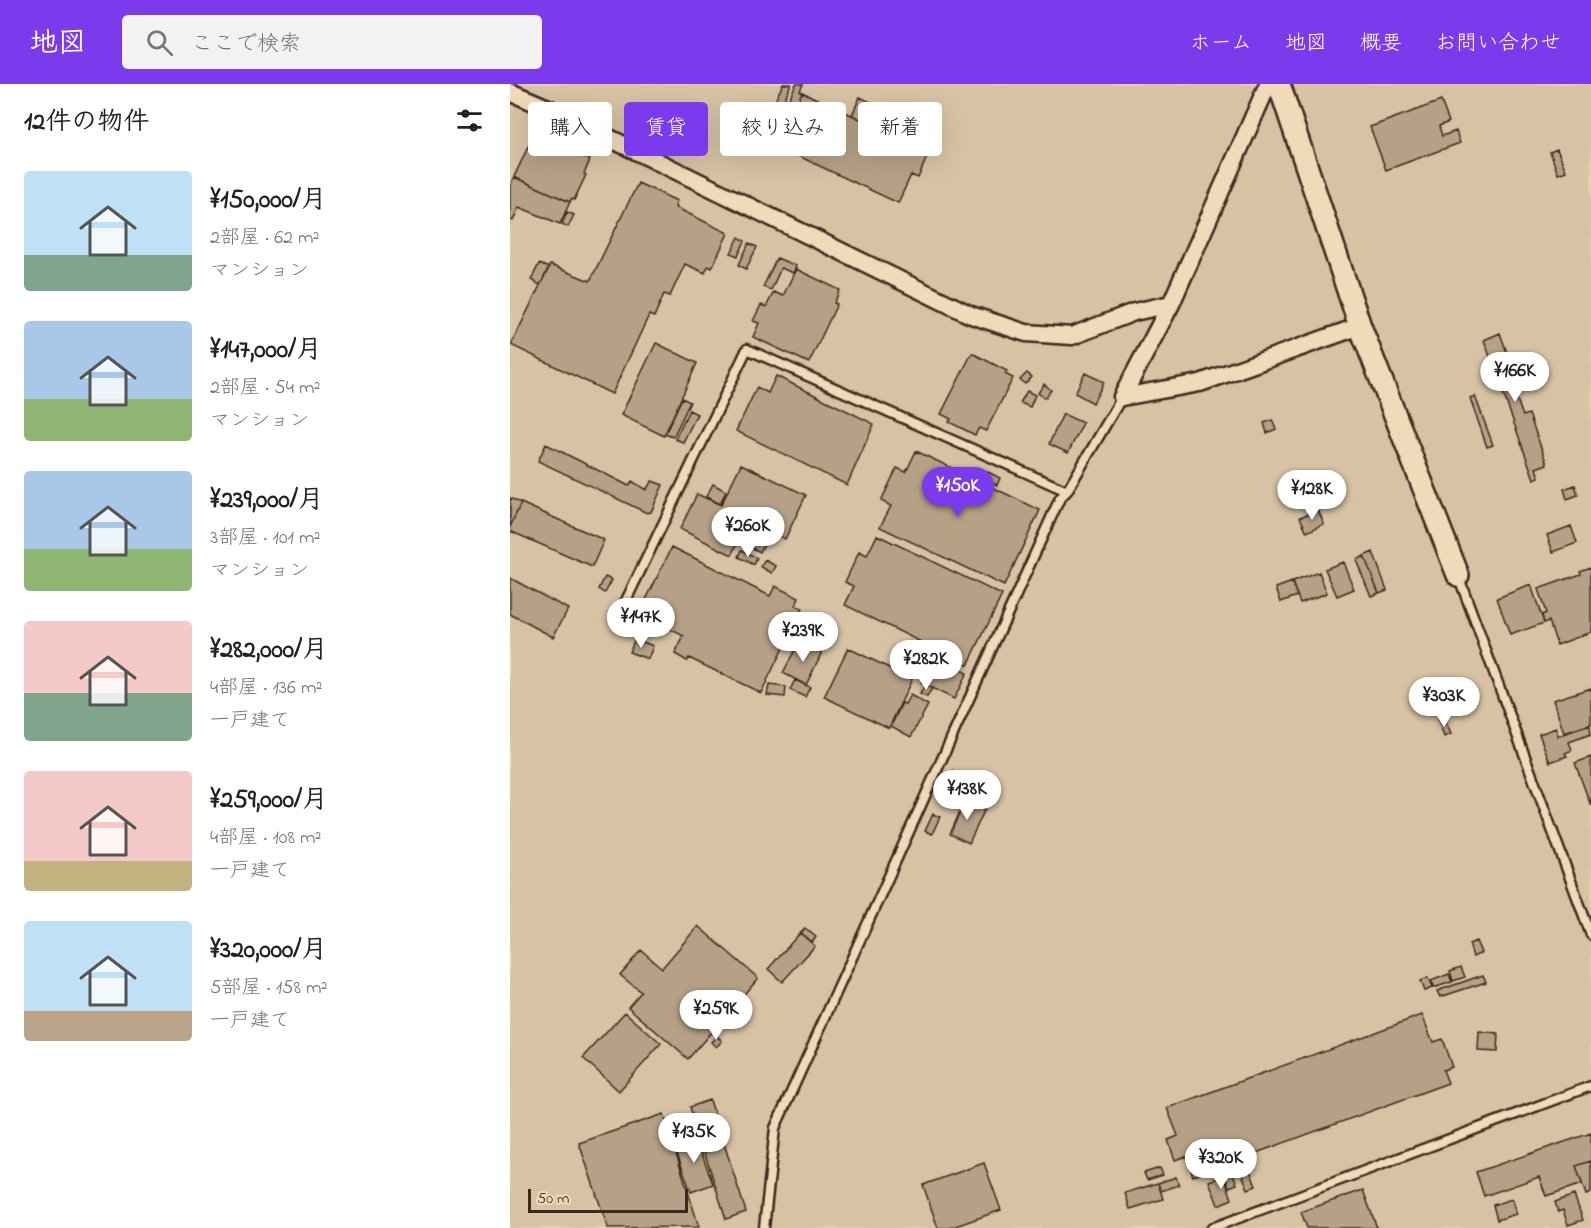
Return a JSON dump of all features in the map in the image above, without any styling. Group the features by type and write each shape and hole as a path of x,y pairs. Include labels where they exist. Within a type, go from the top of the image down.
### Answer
{"street":[{"path":"1122,397 1172,304 1268,84"},
{"path":"1279,84 1360,326 1458,575"},
{"path":"510,92 548,108 971,315 1026,333 1072,336 1134,312 1172,304"},
{"path":"1122,397 1200,383 1360,326"}],"lane":[{"path":"621,611 747,349 1067,490"},
{"path":"764,1228 775,1128 1060,498 1122,397"},
{"path":"1458,575 1591,935"},
{"path":"1212,1228 1591,1086"}],"shaded area":[{"path":"510,84 1591,84 1591,1228 510,1228"}],"building":[{"path":"783,84 791,84 783,102 774,102"},
{"path":"796,84 803,84 797,102 788,102"},
{"path":"802,92 824,102 797,102"},
{"path":"860,97 870,102 858,102 858,118 852,115"},
{"path":"1441,101 1449,122 1439,126 1442,136 1456,131 1460,143 1386,170 1370,127"},
{"path":"846,112 858,118 858,156 927,157 918,178 911,175 898,203 798,156 846,156"},
{"path":"528,147 528,156 581,156 590,160 584,174 586,175 574,200 571,199 570,202 514,177"},
{"path":"1557,149 1566,171 1558,174 1550,152"},
{"path":"514,177 570,202 560,224 519,207 513,221 510,219 510,186"},
{"path":"638,183 677,201 675,207 728,233 712,268 708,266 705,273 685,264 670,296 664,294 654,317 649,315 612,394 511,345 550,265 590,281"},
{"path":"567,212 574,215 568,227 562,224"},
{"path":"739,237 745,241 738,256 731,253"},
{"path":"749,243 757,247 746,269 739,265"},
{"path":"777,258 796,266 793,273 781,268 771,290 763,287"},
{"path":"539,264 549,268 540,285 531,280"},
{"path":"796,269 840,290 834,303 837,304 809,363 753,337 759,323 753,321 761,305 766,307 774,292 783,296"},
{"path":"1500,333 1521,392 1515,394 1523,416 1529,414 1547,464 1536,468 1539,477 1534,479 1484,340"},
{"path":"656,343 697,363 664,436 621,415"},
{"path":"972,353 1007,371 1005,374 1013,378 986,431 979,428 975,435 949,422 951,419 941,414"},
{"path":"1027,373 1032,377 1025,384 1020,380"},
{"path":"1085,373 1104,382 1093,403 1075,393"},
{"path":"776,376 874,424 847,485 736,431 757,387 768,393"},
{"path":"1044,384 1051,390 1045,398 1038,393"},
{"path":"1027,391 1035,395 1030,407 1020,403"},
{"path":"1475,396 1493,445 1487,447 1470,398"},
{"path":"682,398 690,402 673,437 665,434"},
{"path":"689,410 697,414 683,442 675,439"},
{"path":"1063,414 1083,423 1068,453 1049,444"},
{"path":"1272,420 1276,429 1267,433 1264,423"},
{"path":"546,444 629,486 632,481 646,490 652,481 663,485 651,512 647,513 538,461"},
{"path":"916,451 1040,510 1004,586 880,527 891,506 881,501 897,468 906,472"},
{"path":"741,464 806,495 785,539 770,532 760,552 739,541 732,555 680,529 697,494 721,505"},
{"path":"988,472 1000,478 997,485 985,479"},
{"path":"713,484 726,491 720,504 706,497"},
{"path":"1575,485 1578,495 1567,499 1564,489"},
{"path":"510,498 521,503 510,527"},
{"path":"521,503 604,540 592,567 510,531"},
{"path":"1318,510 1324,524 1307,532 1300,517"},
{"path":"1571,526 1577,543 1553,552 1547,535"},
{"path":"877,535 1002,595 968,665 845,605 854,586 845,582 859,552 867,556"},
{"path":"672,547 770,596 775,586 799,598 795,606 802,609 761,693 689,658 687,661 675,654 684,636 639,614"},
{"path":"742,550 757,558 754,565 739,557"},
{"path":"1373,552 1387,590 1379,593 1364,556"},
{"path":"1364,556 1379,593 1371,596 1356,560"},
{"path":"765,560 776,566 772,573 761,567"},
{"path":"1343,562 1354,589 1337,596 1325,569"},
{"path":"1591,567 1591,632 1557,645 1549,621 1544,623 1542,615 1546,613 1538,589 1581,574 1580,571"},
{"path":"1319,572 1327,593 1300,603 1292,582"},
{"path":"605,577 612,580 605,593 599,589"},
{"path":"510,578 568,609 553,637 510,614"},
{"path":"1292,582 1297,596 1281,602 1276,588"},
{"path":"1531,585 1544,623 1510,635 1497,598"},
{"path":"635,639 653,646 648,659 629,652"},
{"path":"800,640 822,652 806,685 783,673"},
{"path":"848,648 912,679 889,728 824,697"},
{"path":"930,655 967,673 954,699 921,683 925,675 921,673"},
{"path":"795,680 810,687 805,697 790,690"},
{"path":"769,685 786,687 785,697 767,695"},
{"path":"925,685 932,688 927,697 920,694"},
{"path":"1591,688 1591,724 1564,733 1553,700"},
{"path":"910,695 928,705 911,737 891,726 902,703 905,704"},
{"path":"1440,699 1443,709 1432,712 1429,703"},
{"path":"1444,718 1451,734 1444,737 1438,720"},
{"path":"1590,726 1591,734 1569,742 1572,750 1565,753 1567,756 1550,762 1539,734 1556,728 1558,736"},
{"path":"1591,757 1591,806 1575,763"},
{"path":"953,771 959,775 952,790 946,787"},
{"path":"966,799 985,809 969,843 950,834"},
{"path":"933,814 940,817 932,834 925,831"},
{"path":"698,926 758,978 688,1059 628,1007 641,992 620,975 641,950 662,968"},
{"path":"805,928 816,937 812,942 801,933"},
{"path":"800,933 815,946 782,982 768,969"},
{"path":"1476,941 1481,953 1473,957 1469,944"},
{"path":"1461,967 1465,977 1453,981 1450,971"},
{"path":"1449,974 1452,982 1433,988 1431,981"},
{"path":"1483,975 1486,982 1440,997 1437,991"},
{"path":"1428,978 1432,988 1424,991 1420,981"},
{"path":"625,1012 661,1044 619,1091 583,1058"},
{"path":"1422,1015 1433,1042 1442,1039 1452,1067 1443,1070 1448,1083 1193,1176 1186,1156 1175,1160 1168,1140 1178,1136 1167,1108"},
{"path":"1479,1032 1498,1034 1497,1052 1478,1051"},
{"path":"717,1036 722,1041 716,1047 711,1042"},
{"path":"710,1100 746,1212 726,1219 690,1107"},
{"path":"664,1114 699,1227 608,1228 579,1143"},
{"path":"1591,1133 1591,1161 1576,1166 1582,1184 1546,1196 1539,1177 1484,1196 1476,1172"},
{"path":"696,1137 713,1184 691,1192 674,1145"},
{"path":"1591,1161 1591,1193 1586,1195 1576,1166"},
{"path":"984,1163 1001,1210 950,1228 938,1228 923,1185"},
{"path":"1230,1166 1237,1184 1229,1187 1222,1168"},
{"path":"1160,1168 1163,1175 1147,1180 1144,1173"},
{"path":"1249,1168 1256,1186 1248,1189 1241,1171"},
{"path":"1224,1176 1232,1199 1218,1205 1209,1181"},
{"path":"1176,1177 1179,1185 1161,1191 1158,1183"},
{"path":"1158,1183 1163,1199 1130,1209 1125,1193"},
{"path":"1363,1190 1377,1228 1307,1228 1301,1212"},
{"path":"1574,1195 1583,1220 1568,1225 1563,1210 1558,1212 1555,1202"},
{"path":"1512,1199 1516,1214 1497,1220 1493,1205"}]}
